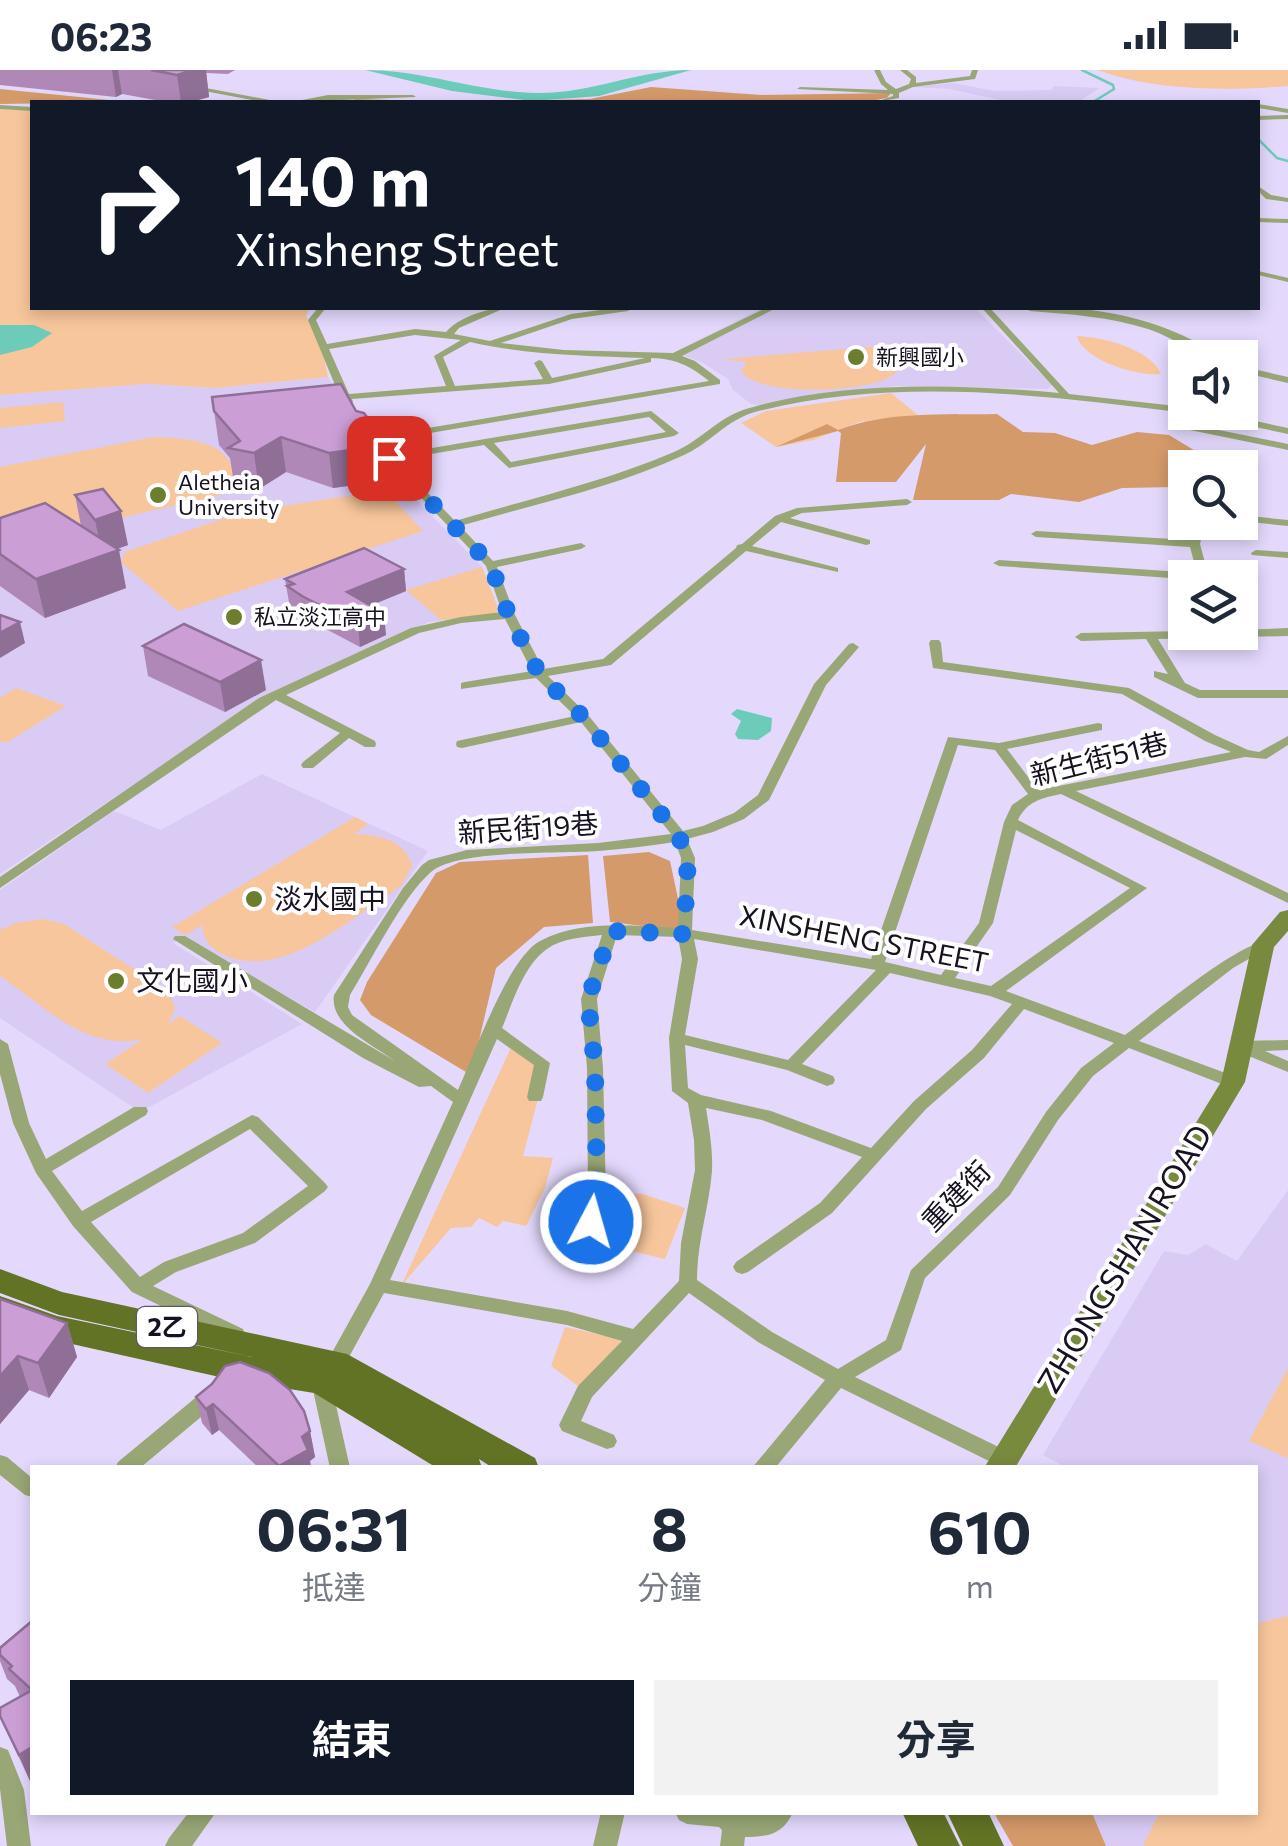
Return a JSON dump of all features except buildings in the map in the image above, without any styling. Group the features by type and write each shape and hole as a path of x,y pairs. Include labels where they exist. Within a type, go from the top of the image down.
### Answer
{"main road":[{"path":"1263,945 1288,917"},
{"name":"ZHONGSHAN ROAD","path":"1002,1463 1232,1082 1263,945"},
{"name":"2乙","path":"0,1281 59,1304 266,1349 329,1372 517,1465"},
{"name":"2乙","path":"0,1308 54,1328 233,1367 329,1372 462,1465"},
{"path":"923,1815 940,1846"},
{"path":"968,1815 984,1846"}],"street":[{"path":"557,70 575,72"},
{"path":"877,70 897,97 886,100"},
{"path":"903,70 914,78 912,85"},
{"path":"800,90 895,92 912,85 973,78 975,70"},
{"path":"183,86 259,100"},
{"path":"308,100 413,97"},
{"path":"0,107 30,109"},
{"path":"1260,107 1288,114"},
{"path":"1260,118 1288,114"},
{"path":"1260,190 1269,197 1288,200"},
{"path":"1260,220 1288,221"},
{"path":"1260,273 1288,280"},
{"path":"320,310 312,320 353,410"},
{"path":"448,336 456,326 496,310"},
{"path":"490,344 571,317 615,310"},
{"path":"674,356 768,310"},
{"path":"988,310 1065,394"},
{"path":"1046,310 1143,322 1189,340"},
{"path":"325,347 415,332 564,353 674,356 692,363 717,382 368,435 491,565 509,616 540,675 584,718 678,835 688,858 684,934 690,959 677,1038 680,1091 696,1100 764,1115 874,1155"},
{"path":"451,388 438,356 466,340"},
{"path":"346,398 549,381 648,360"},
{"path":"538,363 549,381"},
{"path":"1258,374 1288,380"},
{"path":"498,385 510,400"},
{"path":"455,524 677,455 748,411 928,388 1065,394 1168,409"},
{"path":"389,458 650,414 674,433 509,465 487,442"},
{"path":"1258,424 1288,430"},
{"path":"1203,430 1288,447"},
{"path":"465,686 607,662 779,518 802,510 906,502"},
{"path":"779,518 866,542"},
{"path":"1258,520 1288,523"},
{"path":"1036,534 1194,544"},
{"path":"1195,540 1199,560"},
{"path":"491,565 581,546"},
{"path":"741,547 834,570"},
{"path":"1256,553 1288,554"},
{"path":"1000,562 1168,574"},
{"path":"0,884 277,695 415,630 461,620 509,616"},
{"path":"1258,633 1288,632"},
{"path":"1080,637 1168,635"},
{"path":"1150,636 1181,685"},
{"path":"935,643 938,665 1126,691 1210,738 1245,752"},
{"name":"新民街19巷","path":"460,1099 346,1018 340,1007 342,995 426,869 451,857 524,849 595,849 728,824 764,797 803,712 820,684 853,647"},
{"path":"1158,674 1198,694 1288,694"},
{"path":"277,695 370,744"},
{"path":"462,744 584,718"},
{"path":"791,1066 882,966 953,740 999,746 1098,727"},
{"path":"308,765 349,732"},
{"name":"新生街51巷","path":"946,979 986,923 1016,808 1034,795 1245,752 1261,756 1288,740"},
{"path":"999,746 1034,795"},
{"path":"1062,788 1288,899"},
{"path":"994,992 1140,888 1011,822"},
{"path":"591,1222 597,1198 595,1068 588,999 611,931"},
{"name":"XINSHENG STREET","path":"329,1372 378,1285 520,970 541,946 568,935 611,931 684,934 946,979 994,992 1232,1082"},
{"path":"180,939 368,1054 460,1099"},
{"name":"重建街","path":"765,1465 838,1378 894,1345 917,1275 1004,1191 1052,1116 1086,1072 1228,965 1263,945"},
{"path":"742,1268 826,1208 920,1105 978,1054 1021,1003"},
{"path":"493,1029 542,1063 535,1097"},
{"path":"677,1038 791,1066 827,1080"},
{"path":"0,1044 20,1123 42,1169 79,1222 138,1286 266,1349"},
{"path":"1240,1046 1288,1045"},
{"path":"1240,1046 1288,1067"},
{"path":"606,1441 569,1425 586,1392 688,1283 691,1218 702,1179 704,1138 696,1100"},
{"path":"42,1169 140,1111"},
{"path":"79,1222 252,1121 319,1187 248,1238 170,1267 138,1286"},
{"path":"688,1283 764,1337 1002,1463"},
{"path":"378,1285 491,1308 567,1318 636,1338"},
{"path":"129,1465 209,1400 233,1367"},
{"path":"329,1372 340,1465"},
{"path":"0,1463 30,1486"},
{"path":"0,1758 12,1790 19,1846"},
{"path":"177,1846 202,1815"},
{"path":"604,1846 612,1815"},
{"path":"714,1815 723,1816 733,1836 768,1826 778,1815"}],"shaded area":[{"path":"1097,70 1288,70 1288,86 1191,88 1143,82"},
{"path":"953,83 995,91 1052,90 1053,86 1100,88 1081,100 1000,100 949,89 911,87"},
{"path":"651,87 761,95 891,93 887,98 550,100 590,99"},
{"path":"0,89 109,100 30,100 30,104 0,104"},
{"path":"0,109 30,110 30,310 309,310 306,316 322,348 328,377 216,388 147,384 0,395"},
{"name":"新興國小","path":"758,310 977,310 1052,385 1048,389 895,386 759,405 751,404 733,390 728,379 675,352"},
{"path":"0,325 34,325 52,333 32,347 0,355"},
{"path":"1077,336 1137,351 1156,365 1161,374 1138,373 1112,365 1089,352"},
{"path":"894,345 898,349 875,352 895,363 897,371 886,379 844,388 770,386 741,371 747,362 723,359"},
{"path":"328,377 383,466 482,567 498,608 496,614 429,622 258,701 0,874 0,395 147,384 216,388"},
{"path":"891,393 918,415 859,422 813,440 776,447 741,423 766,411"},
{"path":"63,402 65,421 0,428 0,408"},
{"path":"936,414 997,414 1023,432 1055,433 1092,445 1137,432 1169,435 1194,450 1168,450 1168,487 1122,488 1079,502 1011,494 999,500 913,500 926,444 896,482 836,482 841,433 838,431 776,447 827,424 838,430 876,420"},
{"path":"154,437 202,443 222,453 234,473 223,487 224,494 0,546 0,467"},
{"path":"385,490 423,531 178,611 121,562 125,552 240,513"},
{"path":"482,567 498,608 496,614 441,620 406,590"},
{"path":"16,688 66,706 6,743 0,741 0,698"},
{"path":"737,709 772,718 771,731 758,740 738,739 735,734 741,721 731,714"},
{"path":"262,774 428,851 315,1012 183,938 173,943 302,1024 140,1112 0,1018 0,890 114,811 161,830"},
{"path":"355,817 368,824 354,834 381,837 397,844 412,866 401,886 317,942 270,960 246,961 215,950 206,940 202,925 186,935 172,927"},
{"path":"649,852 670,861 685,931 610,922 603,856"},
{"path":"588,855 593,923 544,927 496,968 471,1075 371,1015 360,1000 367,982 436,873 460,862"},
{"path":"43,919 64,924 168,991 175,1008 168,1024 180,1016 222,1043 148,1093 105,1064 143,1039 122,1041 85,1033 0,976 0,930"},
{"path":"513,1043 538,1060 543,1080 523,1156 553,1158 545,1188 526,1226 503,1221 497,1227 479,1218 471,1227 451,1228 401,1286"},
{"path":"1288,1190 1288,1846 1106,1846 1093,1815 1258,1815 1258,1465 1062,1465 1043,1455 1164,1251 1188,1255 1206,1244 1237,1261"},
{"path":"612,1192 643,1194 685,1208 665,1259 631,1251 639,1237 607,1229"},
{"path":"565,1327 626,1344 582,1389 551,1366"},
{"path":"1288,1368 1288,1458 1249,1441"},
{"path":"1288,1616 1288,1846 1143,1846 1158,1815 1258,1815 1258,1623"},
{"path":"995,1815 1093,1815 1106,1846 1013,1846"}],"waterway":[{"path":"372,70 479,91 533,97 599,92 684,70"},
{"path":"1082,70 1113,85 1114,89 1096,100"},
{"path":"1260,141 1277,158 1288,161"}],"place":[{"name":"新興國小","path":"856,357"},
{"name":"Aletheia University","path":"158,495"},
{"name":"私立淡江高中","path":"234,617"},
{"name":"淡水國中","path":"254,899"},
{"name":"文化國小","path":"116,981"}],"route":[{"path":"389,458 491,565 509,616 540,675 584,718 678,835 688,858 684,934 611,931 588,999 595,1068 597,1198 591,1222"}]}
